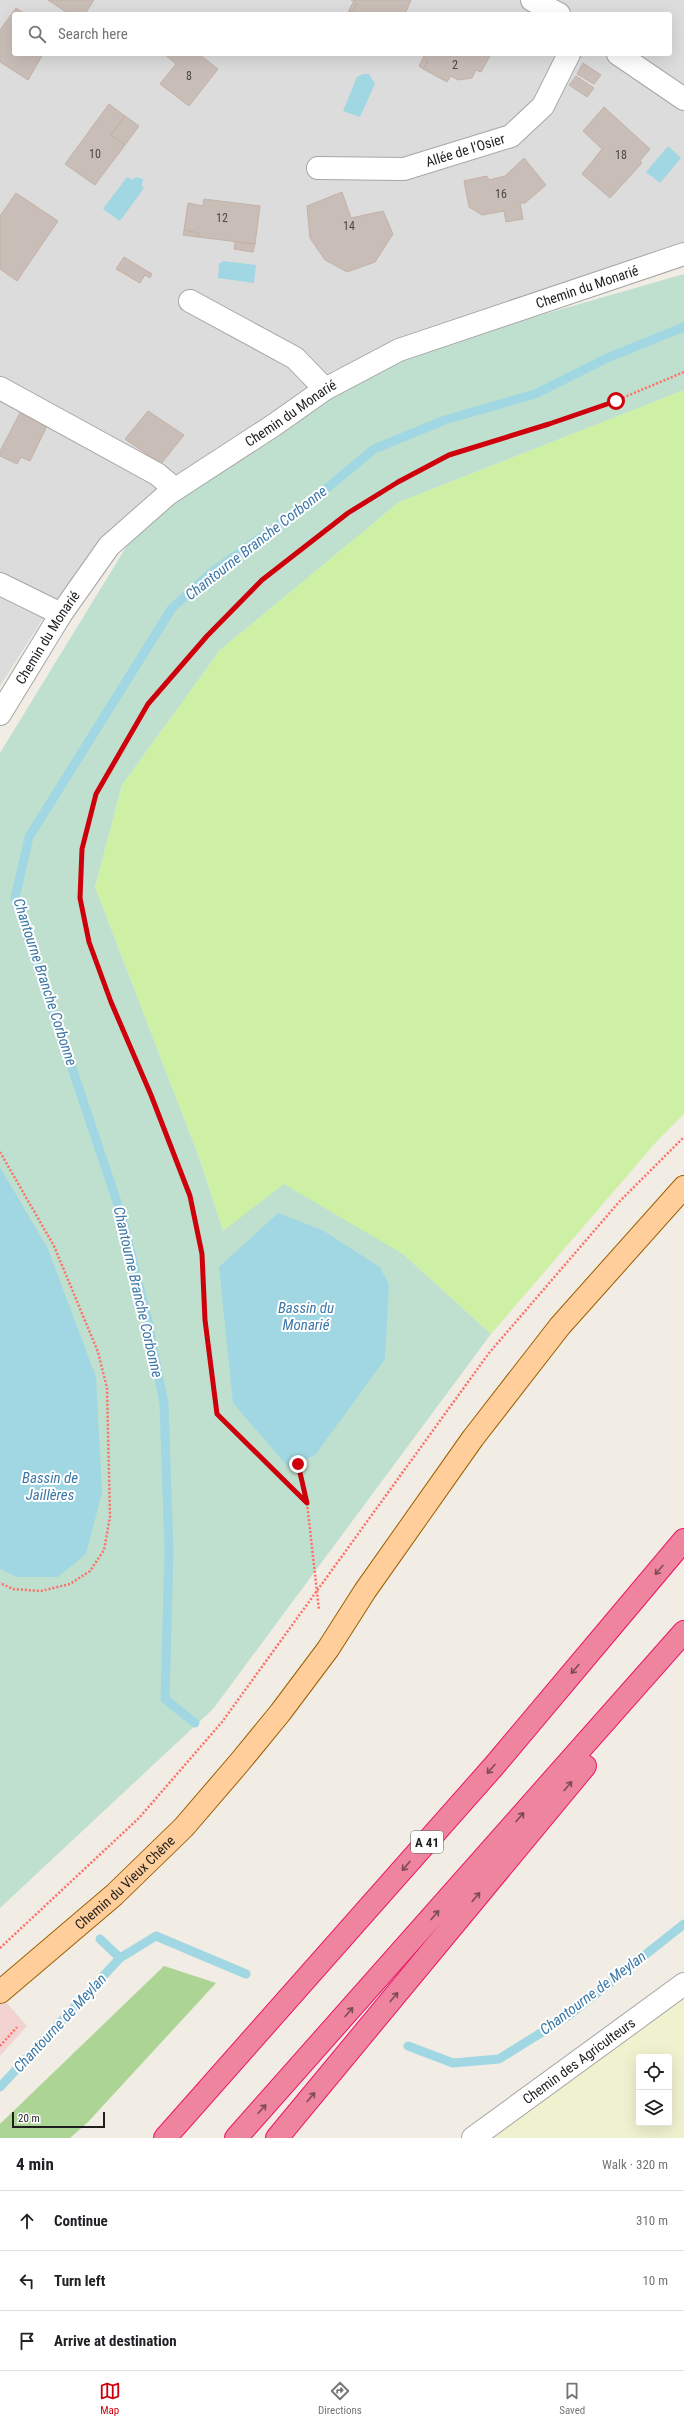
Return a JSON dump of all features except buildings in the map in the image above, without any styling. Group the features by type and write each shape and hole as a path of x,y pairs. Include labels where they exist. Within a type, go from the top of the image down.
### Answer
{"highway":[{"name":"A 41","path":"165,2138 494,1766 684,1540"},
{"path":"236,2138 684,1632"},
{"path":"277,2138 684,1646"}],"main road":[{"name":"Chemin du Vieux Chêne","path":"0,1992 114,1895 184,1827 239,1763 280,1713 328,1649 365,1591 473,1438 560,1326 684,1187"}],"street":[{"path":"532,0 555,12"},
{"name":"Allée de l'Osier","path":"318,168 404,169 512,136 543,106 568,56"},
{"path":"621,56 684,99"},
{"name":"Chemin du Monarié","path":"0,714 61,614 109,546 174,489 274,426 325,389 399,350 684,254"},
{"path":"190,301 295,358 325,389"},
{"path":"0,388 157,474 174,489"},
{"path":"0,584 61,614"},
{"name":"Chemin des Agriculteurs","path":"473,2138 684,1984"}],"path":[{"path":"307,1503 217,1414 205,1320 202,1254 190,1196 151,1095 111,1002 89,942 80,898 82,849 96,794 148,704 207,636 262,580 348,513 398,482 449,455 556,422 616,401 684,372"},
{"path":"0,1948 139,1818 222,1722 489,1352 619,1202 684,1137"},
{"path":"0,1152 54,1246 98,1352 107,1388 110,1517 104,1550 90,1571 70,1584 41,1591 13,1589 0,1583"},
{"path":"298,1464 307,1503 317,1589"},
{"path":"0,2046 17,2027"}],"shaded area":[{"path":"0,0 684,0 684,249 334,370 153,497 44,617 0,686"},
{"path":"0,1995 27,2026 0,2056"}],"green space":[{"path":"684,274 684,390 399,502 220,650 122,785 95,887 200,1160 223,1231 284,1184 403,1254 491,1334 213,1709 0,1908 0,753 136,531 331,389 426,348"},
{"path":"684,390 684,1114 657,1141 491,1334 403,1254 223,1231 200,1160 95,887 122,785 220,650 399,502"},
{"path":"164,1966 216,1983 88,2122 70,2138 0,2138 0,2124"},
{"path":"684,1984 684,2138 473,2138"}],"water":[{"path":"363,74 369,74 375,84 360,117 343,111 357,77"},
{"path":"668,146 681,158 660,183 646,172"},
{"path":"127,177 133,180 136,177 143,179 142,186 144,188 120,221 103,209"},
{"path":"223,261 256,265 254,283 218,278 219,264"},
{"name":"Bassin de Jaillères","path":"0,1167 48,1249 96,1377 102,1493 86,1554 58,1577 17,1577 0,1569"},
{"name":"Bassin du Monarié","path":"278,1213 322,1230 380,1267 389,1285 385,1359 316,1454 290,1469 233,1403 219,1267"}],"waterway":[{"name":"Chantourne Branche Corbonne","path":"195,1723 165,1699 169,1551 164,1404 147,1317 122,1217 15,898 29,837 172,608 211,573 309,503 374,449 445,420 535,394 607,358 684,327"},
{"name":"Chantourne de Meylan","path":"408,2046 453,2063 499,2059 568,2016 684,1924"},
{"name":"Chantourne de Meylan","path":"0,2087 120,1958 156,1936 246,1974"},
{"path":"100,1939 120,1958"}],"route":[{"path":"298,1464 307,1503 217,1414 205,1320 202,1254 190,1196 151,1095 111,1002 89,942 80,898 82,849 96,794 148,704 207,636 262,580 348,513 398,482 449,455 549,424 616,401"}]}
